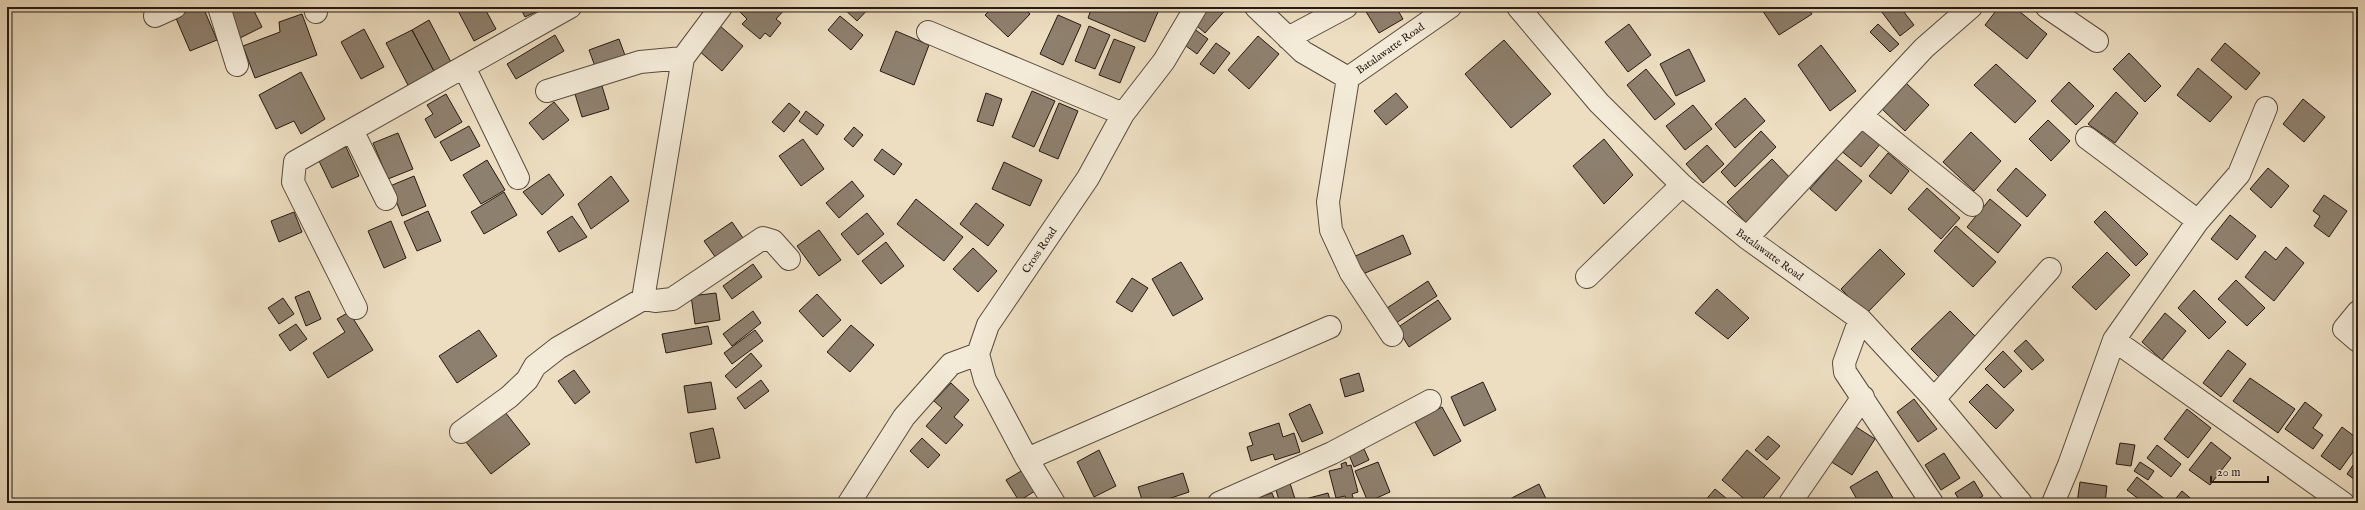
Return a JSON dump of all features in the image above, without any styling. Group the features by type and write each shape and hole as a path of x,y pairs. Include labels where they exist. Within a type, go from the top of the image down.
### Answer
{"street":[{"path":"155,16 175,7"},
{"path":"219,7 237,65"},
{"path":"356,308 293,182 295,162 570,7"},
{"path":"643,299 683,58 721,7"},
{"name":"Cross Road","path":"978,354 988,325 1088,178 1123,114 1164,61 1196,7"},
{"name":"Batalawatte Road","path":"1256,7 1303,52 1348,78 1450,7"},
{"path":"1288,38 1346,7"},
{"name":"Batalawatte Road","path":"1518,7 1599,103 1682,185 1747,238 1860,319 1934,399 2021,503"},
{"path":"1747,238 1924,48 1971,7"},
{"path":"2047,7 2097,41"},
{"path":"928,32 1123,114"},
{"path":"547,91 640,62 683,58"},
{"path":"464,67 518,178"},
{"path":"1348,78 1328,202 1331,230 1351,273 1392,335"},
{"path":"2053,503 2070,465 2114,340 2198,221 2240,174 2266,108"},
{"path":"1862,116 1972,205"},
{"path":"352,130 386,199"},
{"path":"2087,138 2198,221"},
{"path":"1587,277 1682,185"},
{"path":"461,432 509,397 527,380 535,366 558,348 643,299 655,301 672,299 763,238 773,241 789,259"},
{"path":"1934,399 2050,269"},
{"path":"2358,312 2344,329 2358,341"},
{"path":"1860,319 1844,368 1932,503"},
{"path":"1027,459 1330,327"},
{"path":"2114,340 2343,503"},
{"path":"849,503 904,417 951,364 978,354 985,380 1027,459 1054,503"},
{"path":"1790,503 1863,397"},
{"path":"1218,503 1332,453 1430,401"}],"building":[{"path":"177,7 203,7 217,40 190,51 172,9"},
{"path":"243,7 252,7 262,27 236,40 224,16"},
{"path":"456,7 484,7 496,29 474,41"},
{"path":"520,7 546,7 525,17"},
{"path":"735,7 787,7 776,19 781,23 770,37 765,33 760,39 742,24 747,19"},
{"path":"842,7 870,7 857,21"},
{"path":"993,7 1023,7 1030,14 1008,37 985,15"},
{"path":"1092,7 1146,7 1158,12 1145,42 1088,18"},
{"path":"1202,7 1228,7 1205,33 1190,20"},
{"path":"1369,7 1396,7 1403,19 1379,33 1365,10"},
{"path":"1760,7 1807,7 1812,14 1779,35"},
{"path":"1878,7 1900,7 1914,25 1900,36"},
{"path":"1999,7 2014,7 2047,34 2027,59 1985,25"},
{"path":"302,14 317,55 255,78 243,46 280,32 279,22"},
{"path":"1058,15 1081,25 1063,65 1040,54"},
{"path":"840,16 863,35 851,50 828,30"},
{"path":"429,20 452,64 435,73 412,30"},
{"path":"1629,24 1651,55 1628,72 1605,42"},
{"path":"1878,24 1899,44 1890,52 1870,32"},
{"path":"719,25 743,46 722,71 698,50"},
{"path":"1089,26 1110,35 1095,69 1075,61"},
{"path":"1193,28 1208,39 1197,54 1182,43"},
{"path":"364,29 384,67 361,79 341,42"},
{"path":"412,30 435,73 409,87 386,43"},
{"path":"896,31 929,45 914,85 880,71"},
{"path":"555,35 564,51 516,79 507,64"},
{"path":"1258,36 1279,54 1249,89 1228,70"},
{"path":"619,39 626,58 596,69 589,50"},
{"path":"1114,39 1135,47 1120,83 1099,75"},
{"path":"1504,40 1551,94 1511,128 1465,74"},
{"path":"1216,43 1230,53 1214,74 1200,64"},
{"path":"2225,43 2260,73 2246,90 2211,60"},
{"path":"1821,45 1856,91 1830,111 1798,65"},
{"path":"1689,49 1705,81 1676,96 1660,64"},
{"path":"2129,53 2161,86 2145,102 2113,69"},
{"path":"1996,64 2036,101 2015,123 1974,85"},
{"path":"2198,68 2232,97 2210,122 2177,95"},
{"path":"1646,69 1675,104 1655,120 1627,85"},
{"path":"301,72 325,119 301,134 294,121 276,129 259,95"},
{"path":"2069,82 2094,106 2076,125 2051,101"},
{"path":"1906,83 1929,105 1905,131 1882,109"},
{"path":"602,86 609,109 582,117 575,94"},
{"path":"1032,91 1055,101 1034,147 1012,137"},
{"path":"2116,92 2138,113 2115,143 2088,124"},
{"path":"986,93 1002,99 993,126 977,121"},
{"path":"1396,93 1408,107 1386,125 1374,111"},
{"path":"446,94 462,122 435,138 425,119 433,114 427,105"},
{"path":"1745,98 1765,121 1735,148 1715,124"},
{"path":"2303,99 2325,117 2304,142 2283,124"},
{"path":"554,102 569,120 543,140 529,123"},
{"path":"789,103 800,112 784,132 772,122"},
{"path":"1059,103 1078,111 1058,159 1039,151"},
{"path":"1693,105 1712,129 1685,150 1666,126"},
{"path":"806,111 824,125 817,135 799,121"},
{"path":"2048,120 2070,141 2051,161 2029,139"},
{"path":"469,126 480,146 451,161 440,142"},
{"path":"1861,126 1881,143 1861,167 1840,150"},
{"path":"854,127 863,135 853,147 844,139"},
{"path":"1761,131 1776,147 1735,187 1721,172"},
{"path":"1971,132 2001,161 1974,191 1943,162"},
{"path":"398,133 413,169 388,179 373,143"},
{"path":"803,139 824,169 801,186 779,156"},
{"path":"1604,139 1633,175 1604,204 1573,166"},
{"path":"1707,145 1724,164 1703,183 1686,164"},
{"path":"346,147 359,176 332,188 318,159"},
{"path":"882,149 902,164 894,175 874,160"},
{"path":"1888,153 1909,171 1891,194 1869,176"},
{"path":"1772,159 1792,180 1746,223 1727,202"},
{"path":"1836,159 1862,181 1836,211 1810,189"},
{"path":"487,160 505,190 481,204 463,175"},
{"path":"1004,162 1042,180 1030,206 992,189"},
{"path":"2016,168 2046,195 2027,217 1997,190"},
{"path":"2268,168 2289,186 2271,208 2250,189"},
{"path":"549,174 564,195 542,215 523,192"},
{"path":"414,176 426,206 402,216 390,186"},
{"path":"611,176 629,201 591,229 578,204"},
{"path":"852,181 864,196 839,218 826,203"},
{"path":"1927,188 1960,218 1941,239 1908,209"},
{"path":"504,192 517,215 484,234 471,212"},
{"path":"2324,195 2347,211 2329,237 2314,226 2320,216 2313,211"},
{"path":"916,199 963,237 944,261 897,224"},
{"path":"1990,199 2021,225 1998,253 1967,227"},
{"path":"976,203 1004,225 988,246 960,224"},
{"path":"428,211 441,241 417,251 404,222"},
{"path":"2105,211 2148,254 2136,266 2094,222"},
{"path":"294,212 302,232 279,242 271,221"},
{"path":"867,213 884,234 858,255 841,234"},
{"path":"2230,215 2256,236 2237,260 2211,239"},
{"path":"572,216 587,237 559,252 547,232"},
{"path":"391,221 406,258 384,268 368,231"},
{"path":"732,222 743,238 716,258 704,241"},
{"path":"1956,226 1996,262 1973,287 1934,251"},
{"path":"819,230 841,260 819,276 797,246"},
{"path":"1403,235 1411,254 1358,276 1351,258"},
{"path":"886,242 904,266 881,284 862,261"},
{"path":"2286,247 2304,263 2274,301 2245,277 2265,251 2276,260"},
{"path":"973,248 997,271 978,292 953,269"},
{"path":"1880,249 1905,274 1866,314 1841,289"},
{"path":"2107,252 2130,275 2096,310 2072,287"},
{"path":"1181,262 1203,299 1173,316 1152,279"},
{"path":"753,264 762,277 732,299 723,286"},
{"path":"1132,278 1148,288 1132,312 1116,302"},
{"path":"2236,280 2265,308 2247,326 2218,299"},
{"path":"1428,281 1437,296 1396,323 1387,308"},
{"path":"1717,289 1749,318 1728,339 1695,313"},
{"path":"2194,290 2226,322 2209,339 2178,308"},
{"path":"309,291 321,319 306,326 295,297"},
{"path":"716,293 720,320 695,324 691,296"},
{"path":"817,294 841,320 823,337 799,311"},
{"path":"283,298 294,314 279,324 268,308"},
{"path":"1438,300 1451,319 1409,347 1397,328"},
{"path":"753,311 761,323 732,346 723,334"},
{"path":"1950,311 1980,341 1941,379 1911,349"},
{"path":"349,312 373,350 328,378 313,353 345,332 337,319"},
{"path":"2165,313 2186,331 2162,360 2142,342"},
{"path":"296,324 307,339 290,351 279,335"},
{"path":"851,325 874,345 850,372 827,352"},
{"path":"708,326 712,344 666,353 662,334"},
{"path":"479,330 497,356 457,383 439,356"},
{"path":"755,330 763,341 732,364 724,353"},
{"path":"2026,340 2044,360 2032,370 2014,351"},
{"path":"2228,350 2246,364 2221,397 2203,383"},
{"path":"2003,351 2022,371 2004,388 1985,369"},
{"path":"751,353 762,366 736,388 725,376"},
{"path":"574,370 590,392 575,404 558,381"},
{"path":"1359,373 1364,391 1345,397 1340,379"},
{"path":"2250,378 2295,409 2278,433 2233,401"},
{"path":"761,380 769,391 745,409 737,398"},
{"path":"711,382 716,409 688,413 684,386"},
{"path":"1483,382 1496,410 1464,426 1451,397"},
{"path":"951,383 969,400 954,417 963,425 946,444 926,426 942,408 934,401"},
{"path":"1987,384 2014,410 1996,429 1969,402"},
{"path":"1914,399 1937,429 1918,442 1897,412"},
{"path":"2305,402 2322,415 2313,428 2323,435 2313,449 2285,429"},
{"path":"1310,404 1323,433 1302,442 1289,414"},
{"path":"1442,407 1461,441 1434,456 1415,422"},
{"path":"2187,409 2211,428 2188,458 2164,439"},
{"path":"505,412 530,444 491,474 466,442"},
{"path":"1279,423 1283,437 1294,433 1300,452 1275,460 1273,454 1251,461 1247,447 1253,445 1249,433"},
{"path":"1853,425 1875,439 1852,475 1830,461"},
{"path":"2342,427 2358,439 2358,445 2340,470 2321,456"},
{"path":"713,428 720,458 696,463 690,433"},
{"path":"1768,436 1780,446 1767,460 1755,450"},
{"path":"922,438 940,455 928,468 910,451"},
{"path":"2211,442 2231,458 2210,485 2189,470"},
{"path":"2120,443 2135,445 2131,466 2116,464"},
{"path":"2157,445 2181,464 2171,477 2147,458"},
{"path":"1364,449 1369,460 1354,467 1349,455"},
{"path":"1099,450 1116,486 1094,497 1077,462"},
{"path":"1747,450 1780,478 1759,503 1749,503 1722,480"},
{"path":"1944,453 1960,478 1941,490 1925,465"},
{"path":"2358,458 2358,482 2347,474"},
{"path":"1346,462 1347,466 1351,465 1358,492 1352,494 1354,501 1348,503 1345,496 1336,498 1329,471 1342,468 1341,464"},
{"path":"1378,462 1390,492 1368,502 1355,471"},
{"path":"2140,462 2154,471 2148,480 2134,471"},
{"path":"1023,470 1035,491 1019,501 1006,480"},
{"path":"1877,471 1893,498 1884,503 1859,503 1850,487"},
{"path":"1183,473 1189,492 1156,503 1143,503 1138,487"},
{"path":"2137,477 2166,500 2164,503 2144,503 2127,490"},
{"path":"1974,481 1983,496 1971,503 1961,503 1955,493"},
{"path":"2080,482 2107,486 2105,503 2077,503"},
{"path":"1290,483 1296,502 1301,500 1302,503 1280,503 1275,487"},
{"path":"1539,484 1548,503 1502,503"},
{"path":"1715,489 1732,503 1703,503"},
{"path":"2182,491 2196,503 2172,503"},
{"path":"1272,493 1276,503 1241,503"},
{"path":"1328,493 1331,503 1306,503 1305,499"}]}
